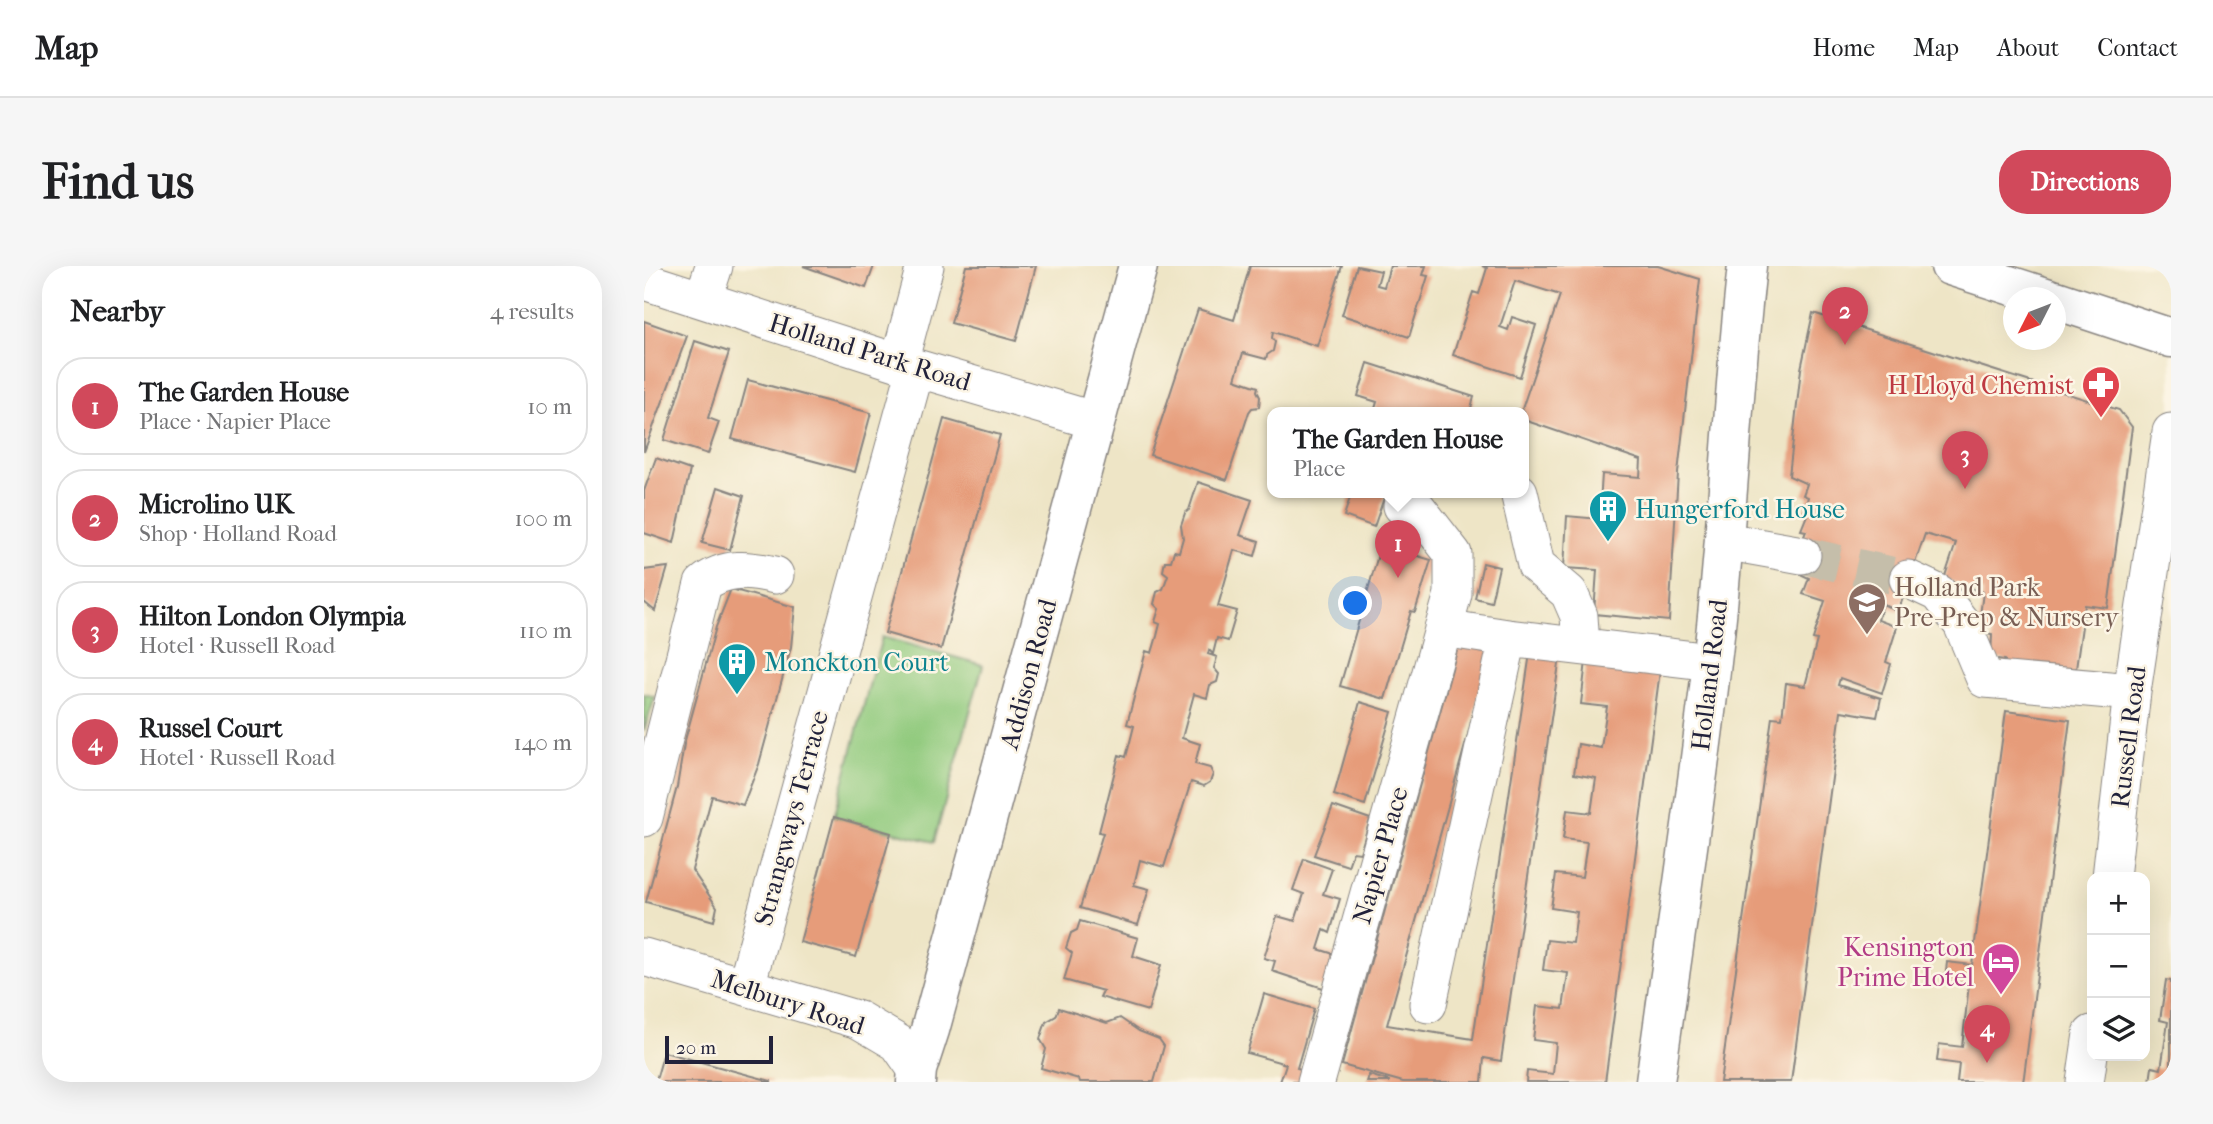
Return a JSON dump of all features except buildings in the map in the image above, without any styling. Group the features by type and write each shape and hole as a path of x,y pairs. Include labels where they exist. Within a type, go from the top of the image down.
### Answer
{"main road":[{"name":"Addison Road","path":"916,1076 1138,266"},
{"name":"Holland Road","path":"1655,1082 1712,662 1739,336 1748,266"},
{"path":"1950,266 2015,287"},
{"path":"2066,303 2171,338"}],"street":[{"path":"703,300 714,266"},
{"name":"Strangways Terrace","path":"746,986 907,365 925,266"},
{"name":"Holland Park Road","path":"644,281 907,365 1096,421"},
{"name":"Russell Road","path":"2112,872 2132,692 2157,621 2171,432"},
{"path":"1520,498 1536,565 1569,593 1579,617 1581,646"},
{"name":"Napier Place","path":"1316,1082 1448,611 1453,554 1418,509 1402,506"},
{"path":"1724,541 1802,555"},
{"path":"644,818 703,584 714,575 732,571 750,569 775,575"},
{"path":"1908,579 1938,593 1962,624 1986,679 2132,692"},
{"path":"1448,611 1508,638 1712,662"},
{"path":"1428,1004 1508,638"},
{"name":"Melbury Road","path":"644,957 859,1020 898,1043 916,1076"},
{"path":"2085,1082 2088,1061"}],"green space":[{"path":"882,637 983,665 934,842 834,817"},
{"path":"644,694 655,697 644,731"}],"tunnel":[{"path":"1802,555 1908,579"}],"place":[{"name":"Microlino UK","path":"1845,345"},
{"name":"H Lloyd Chemist","path":"2101,419"},
{"name":"Hilton London Olympia","path":"1965,489"},
{"name":"Hungerford House","path":"1608,543"},
{"name":"The Garden House","path":"1398,578"},
{"name":"Holland Park Pre-Prep & Nursery","path":"1867,636"},
{"name":"Monckton Court","path":"737,696"},
{"name":"Kensington Prime Hotel","path":"2001,996"},
{"name":"Russel Court","path":"1987,1063"}]}
